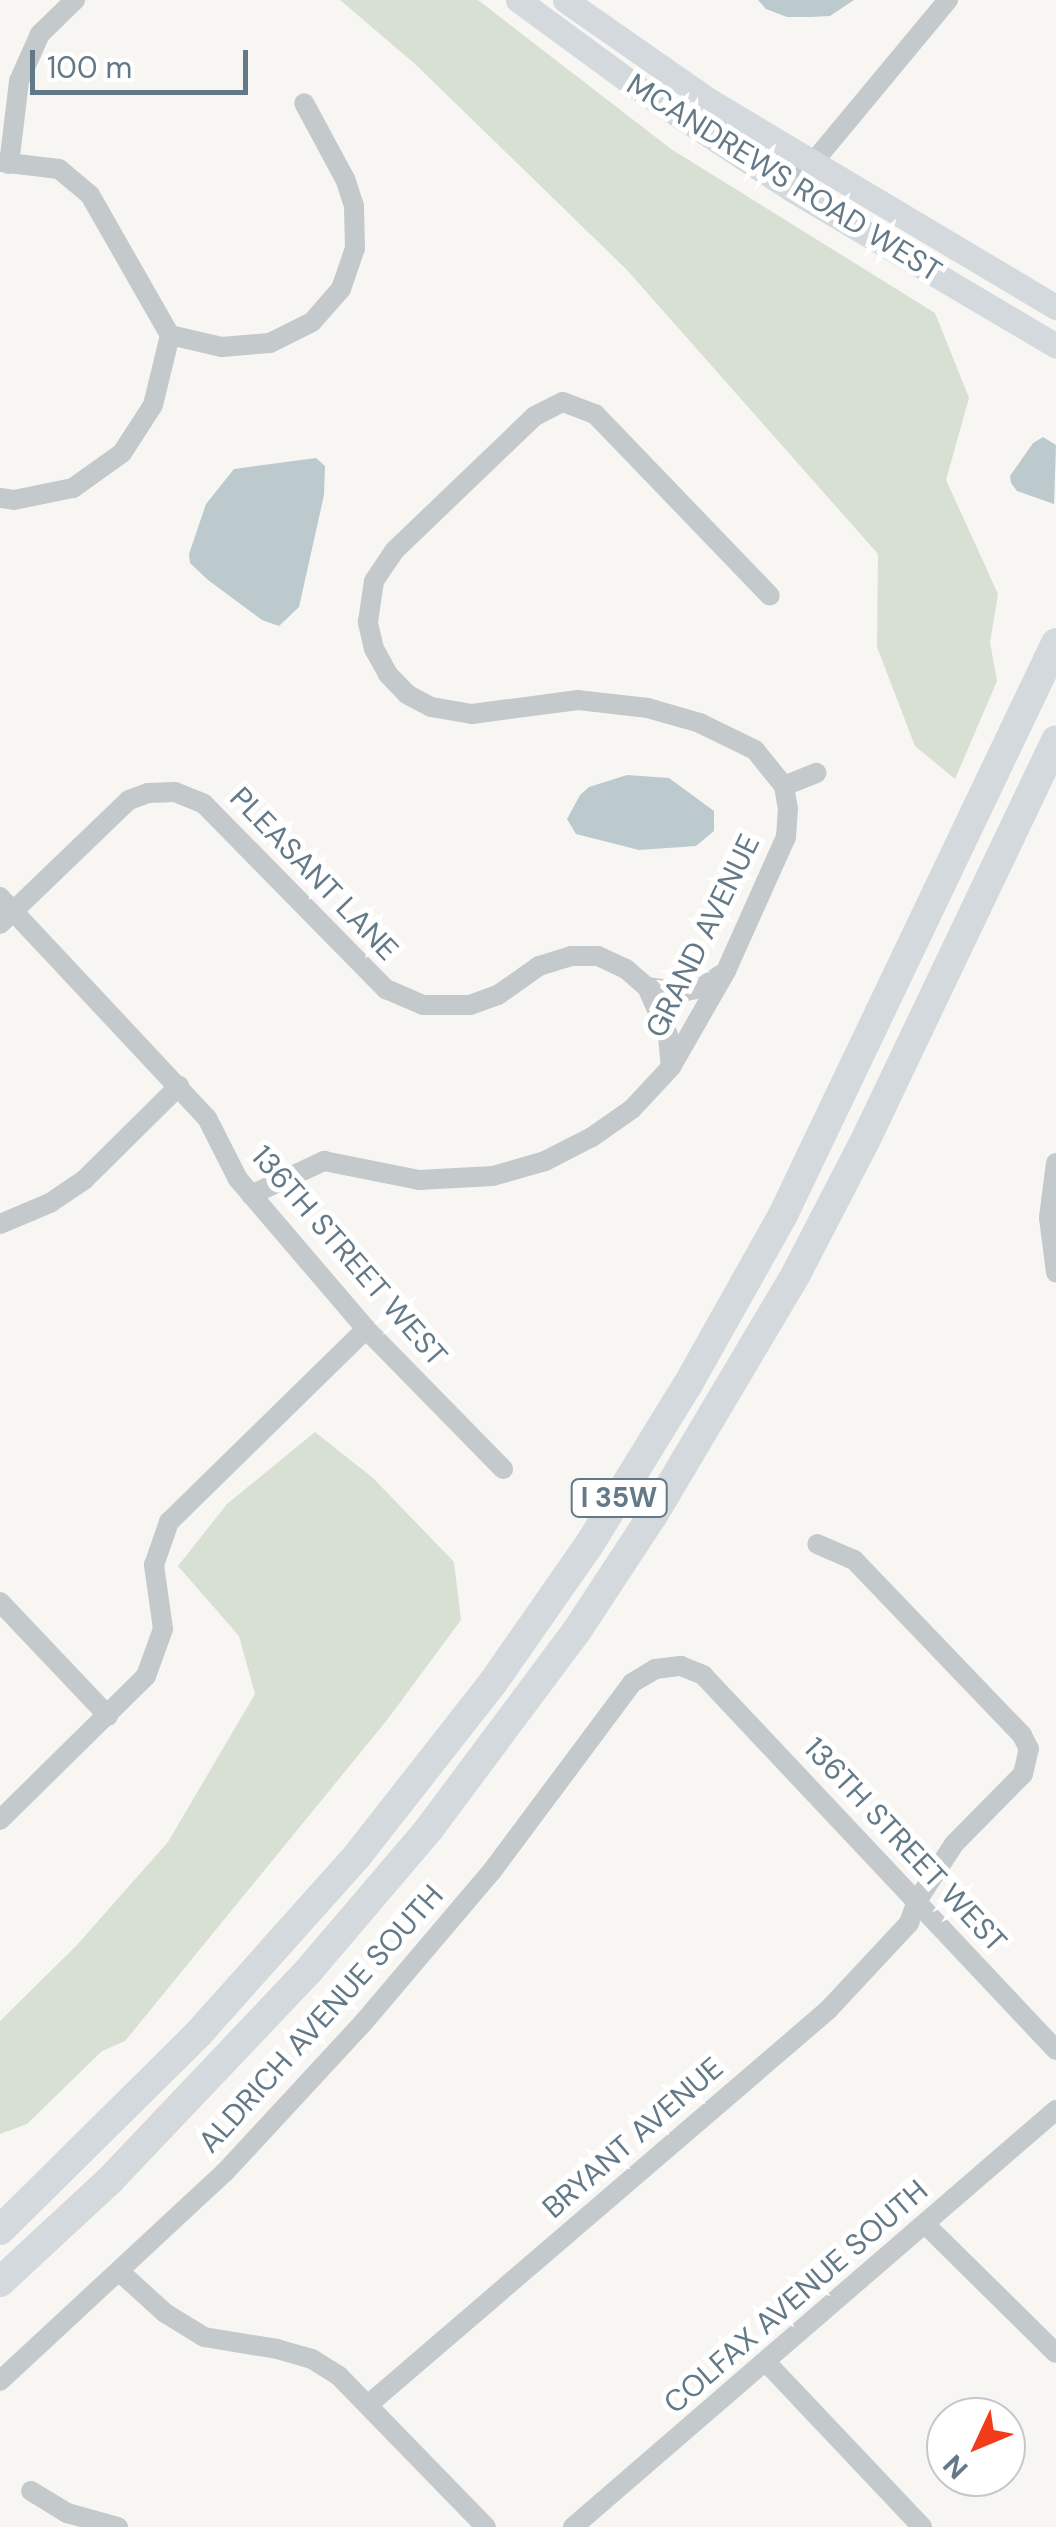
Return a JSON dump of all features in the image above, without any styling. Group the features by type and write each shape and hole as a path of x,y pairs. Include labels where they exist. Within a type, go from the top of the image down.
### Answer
{"highway":[{"name":"I 35W","path":"0,2230 210,2021 357,1856 494,1682 589,1545 687,1386 782,1217 1056,643"},
{"name":"I 35W","path":"0,2282 110,2180 310,1969 429,1829 576,1632 654,1514 797,1272 864,1143 1056,740"}],"main road":[{"name":"MCANDREWS ROAD WEST","path":"518,0 645,93 791,189 1056,346"},
{"name":"MCANDREWS ROAD WEST","path":"566,0 678,80 1056,307"}],"street":[{"path":"0,498 14,500 73,488 122,453 153,406 170,334 90,195 59,169 4,163 19,81 40,34 75,0"},
{"path":"791,189 948,0"},
{"path":"170,334 222,347 270,343 312,322 341,288 356,248 354,206 346,178 304,103"},
{"path":"770,596 595,414 563,402 535,416 394,551 374,582 368,622 374,650 388,674 407,694 431,708 472,714 578,700 648,708 700,722 754,750 784,786 816,773"},
{"name":"GRAND AVENUE","path":"251,1195 324,1161 420,1180 463,1180 520,1170 592,1137 632,1109 672,1067 726,970 786,837 784,786"},
{"name":"PLEASANT LANE","path":"4,910 129,800 148,793 175,792 204,804 371,977 401,998 435,1007 470,1005 498,995 539,966 571,956 598,956 626,969 647,987"},
{"name":"136TH STREET WEST","path":"4,910 208,1118 225,1159 251,1195 366,1328 503,1469"},
{"path":"672,1067 668,1035 647,987 691,990 726,970"},
{"path":"0,1224 50,1203 84,1180 179,1086"},
{"path":"1056,1163 1049,1218 1056,1273"},
{"path":"0,1820 146,1676 162,1629 154,1565 169,1522 366,1328"},
{"name":"BRYANT AVENUE","path":"369,2404 828,2010 909,1924 916,1900 954,1844 1023,1774 1029,1749 1022,1735 854,1560 817,1544"},
{"path":"0,1602 108,1716"},
{"name":"136TH STREET WEST","path":"655,1669 681,1666 703,1675 1054,2045"},
{"name":"ALDRICH AVENUE SOUTH","path":"0,2382 225,2172 362,2023 492,1871 632,1684 655,1669"},
{"name":"COLFAX AVENUE SOUTH","path":"574,2527 1056,2110"},
{"path":"926,2225 1056,2353"},
{"path":"121,2272 186,2328 225,2342 277,2348 312,2359 369,2404 486,2527"},
{"path":"767,2363 914,2519 892,2527"},
{"path":"31,2491 67,2513 118,2527"}],"shaded area":[{"path":"340,0 478,0 671,149 935,313 969,398 946,480 998,594 990,642 997,681 955,779 915,746 877,647 878,554 627,270 415,64"},
{"path":"758,0 854,0 830,16 787,17 766,9"},
{"path":"1043,437 1056,445 1054,504 1017,491 1011,483 1010,476 1033,443"},
{"path":"316,458 325,466 324,495 299,607 279,626 262,620 208,580 190,563 189,554 206,504 234,469"},
{"path":"627,775 669,778 714,811 714,831 696,846 639,850 576,834 567,819 580,795 589,787"},
{"path":"315,1432 373,1478 454,1562 461,1620 387,1720 125,2041 102,2051 27,2124 0,2134 0,2021 76,1946 168,1842 255,1694 239,1636 178,1566 227,1504"}]}
